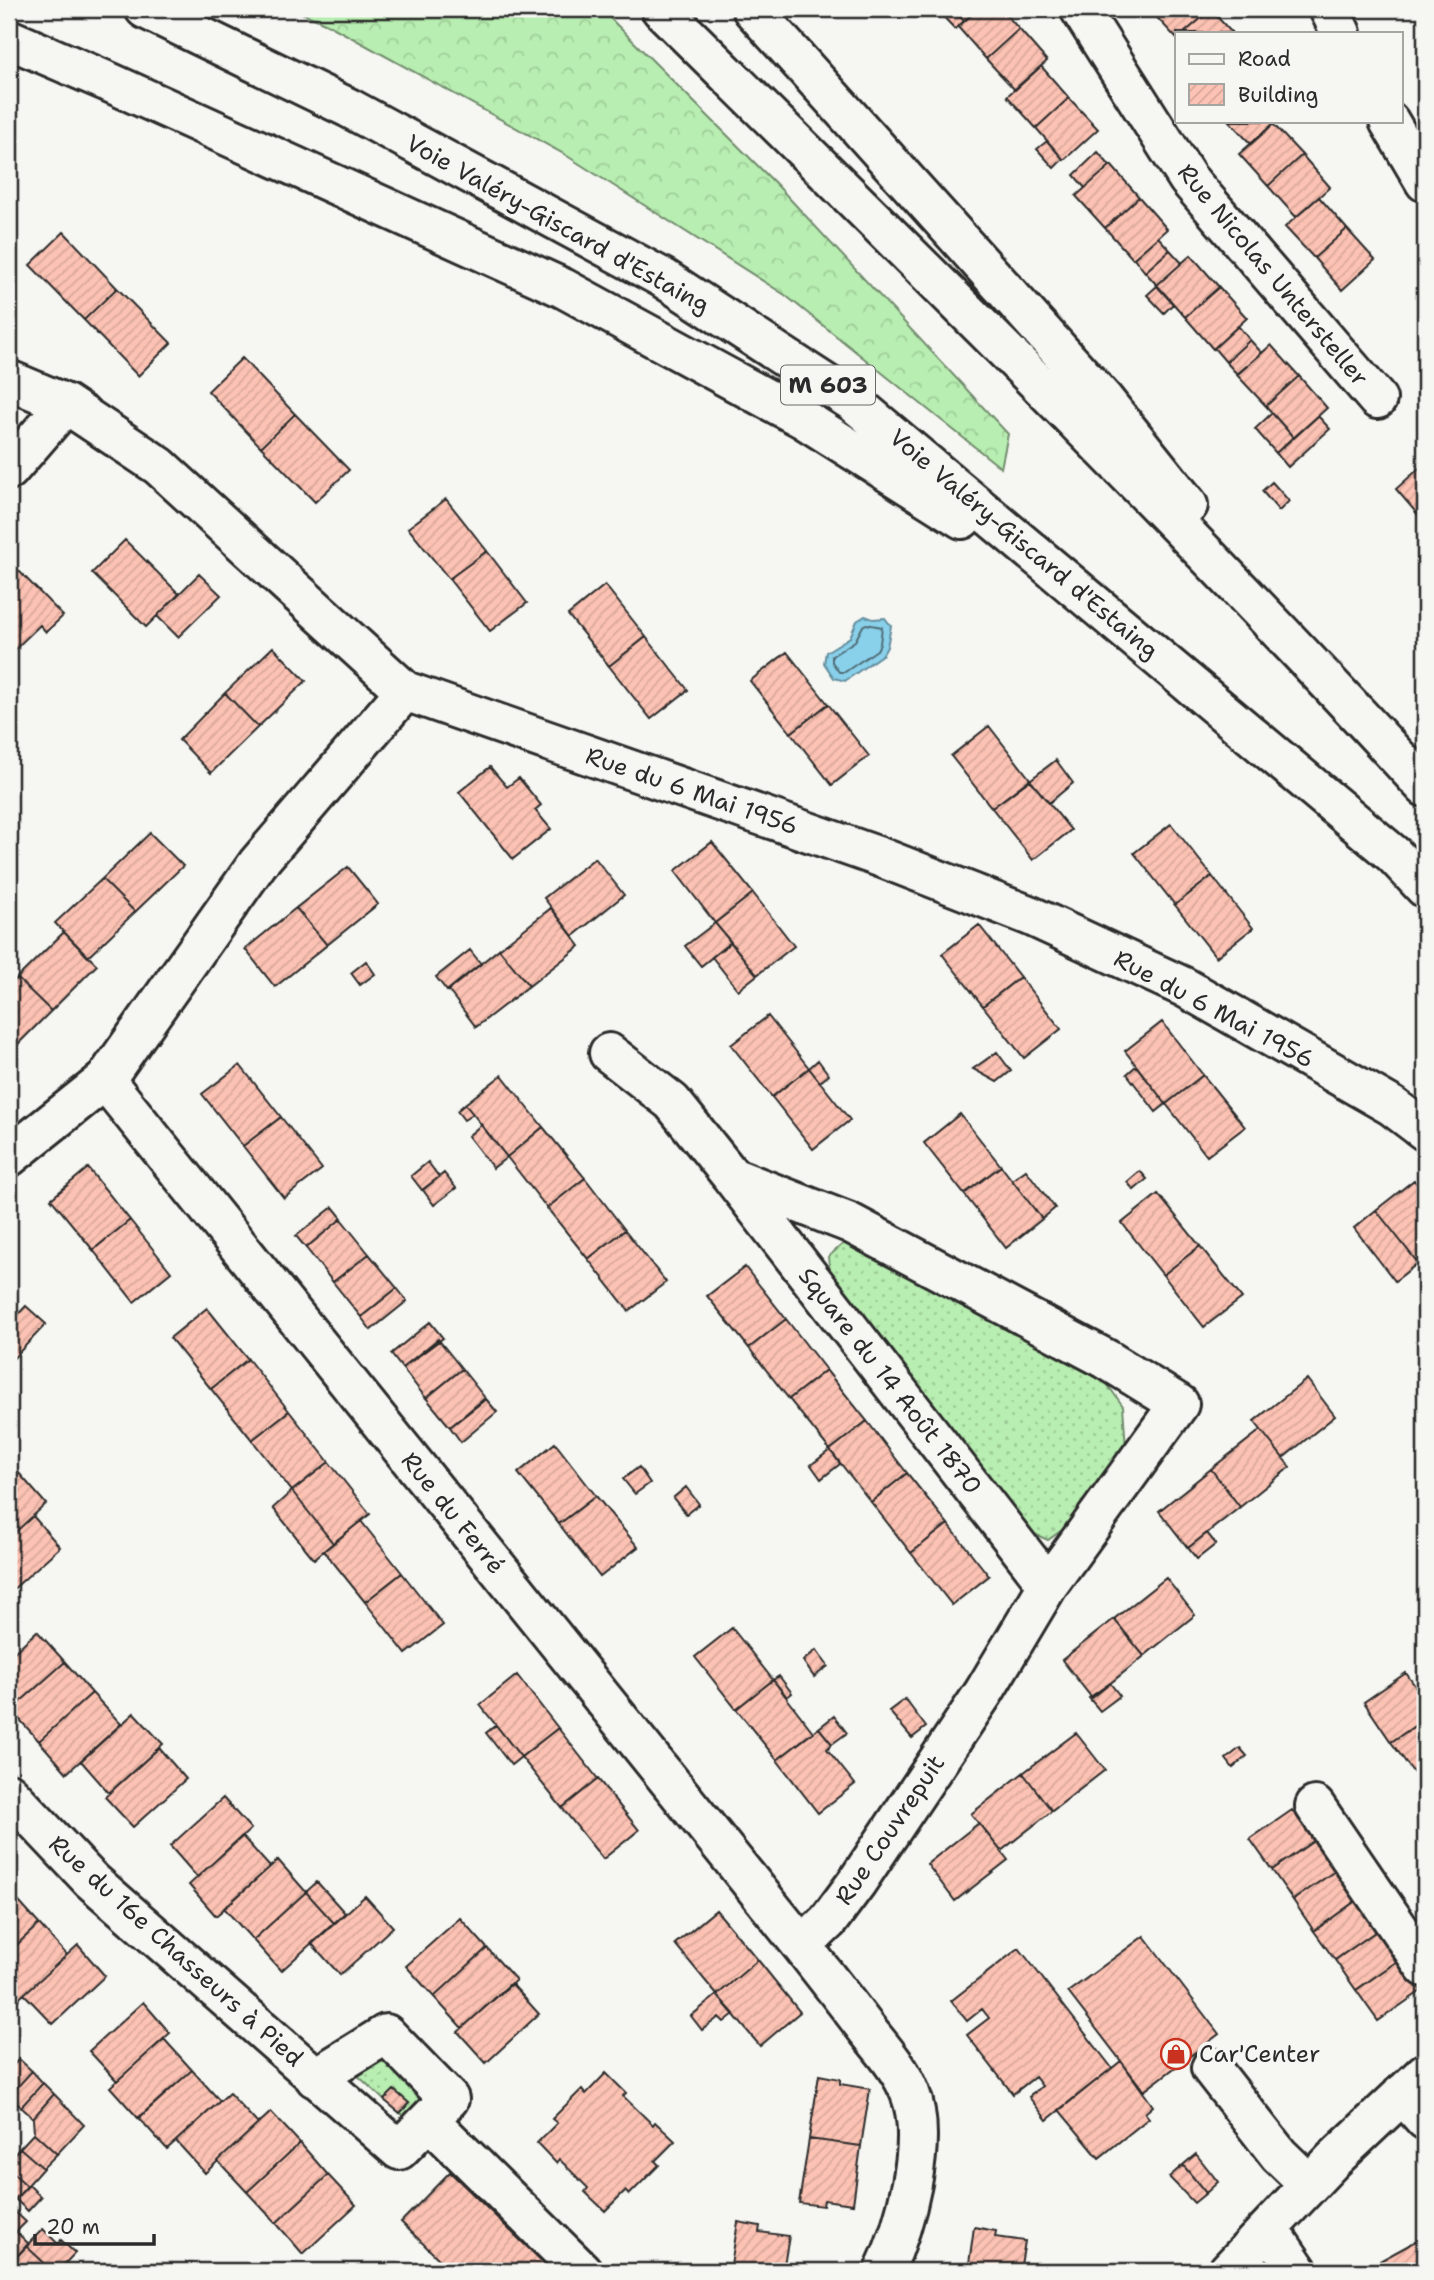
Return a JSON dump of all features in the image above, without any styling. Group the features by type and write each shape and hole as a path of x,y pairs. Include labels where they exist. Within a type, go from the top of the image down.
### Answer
{"main road":[{"name":"Voie Valéry-Giscard d'Estaing","path":"145,9 349,108 663,278 852,401 1394,855 1425,888"},
{"path":"661,9 1054,399 1315,666 1425,787"},
{"path":"752,9 1104,400 1315,666"},
{"name":"Rue Nicolas Untersteller","path":"1080,9 1188,180 1377,399"},
{"path":"1329,9 1340,32"},
{"path":"9,39 564,288 802,418 1091,599"},
{"path":"1390,122 1425,182"},
{"name":"Rue du 6 Mai 1956","path":"9,380 66,404 159,466 405,691 880,857 1031,916 1184,986 1392,1106 1425,1131"},
{"path":"9,470 66,404"},
{"path":"9,1157 105,1080 258,863 405,691"},
{"name":"Square du 14 Août 1870","path":"610,1053 671,1102 1048,1585"},
{"name":"Rue du Ferré","path":"105,1080 802,1946"},
{"name":"Square du 14 Août 1870","path":"732,1177 850,1223 1106,1359 1179,1404"},
{"name":"Rue Couvrepuit","path":"802,1946 828,1921 857,1882 984,1692 1048,1585 1179,1404"},
{"name":"Rue du 16e Chasseurs à Pied","path":"9,1794 91,1880 315,2078 399,2150 449,2099 386,2034 315,2078"},
{"path":"1315,1806 1425,1967"},
{"path":"802,1946 898,2069 911,2095 916,2126 913,2179 905,2217 884,2271"},
{"path":"1211,2068 1279,2155 1309,2184"},
{"path":"1228,2271 1309,2184 1417,2096"},
{"path":"429,2120 582,2271"},
{"path":"1266,2231 1279,2243 1298,2271"}],"green space":[{"path":"293,9 601,9 776,184 1008,434 1001,468 785,295 564,154 327,24"},
{"path":"861,1242 1096,1369 1123,1406 1126,1448 1065,1528 1048,1540 1032,1533 831,1279 828,1257 844,1243"},
{"path":"383,2055 425,2100 410,2121 400,2113 409,2103 394,2090 384,2100 354,2072"}],"water":[{"path":"865,616 873,619 885,618 891,626 887,647 883,654 845,681 834,678 824,663 826,652 850,637 857,621"}],"building":[{"path":"936,9 953,9 964,21 955,29"},
{"path":"953,9 978,9 964,21"},
{"path":"978,9 1001,9 1019,29 986,59 958,27"},
{"path":"1149,9 1211,10 1185,32 1175,32 1175,37"},
{"path":"1211,10 1231,32 1185,32"},
{"path":"1019,29 1047,61 1015,90 986,59"},
{"path":"1041,66 1069,98 1036,128 1007,96"},
{"path":"1069,98 1098,129 1064,160 1036,128"},
{"path":"1230,122 1276,122 1251,144"},
{"path":"1273,124 1302,155 1268,186 1239,154"},
{"path":"1047,141 1063,159 1054,168 1037,149"},
{"path":"1098,152 1110,166 1085,188 1074,175"},
{"path":"1302,155 1330,187 1296,217 1268,186"},
{"path":"1111,165 1139,197 1105,228 1076,196"},
{"path":"1139,197 1167,229 1133,259 1105,228"},
{"path":"1319,197 1347,229 1314,258 1285,227"},
{"path":"1347,229 1375,260 1342,290 1314,258"},
{"path":"64,232 117,288 84,320 30,265"},
{"path":"1158,237 1170,250 1145,272 1134,258"},
{"path":"1170,250 1182,263 1157,285 1145,272"},
{"path":"1191,255 1219,287 1185,317 1157,285"},
{"path":"1157,286 1173,304 1164,313 1147,295"},
{"path":"1219,287 1247,318 1213,349 1185,317"},
{"path":"117,288 171,343 138,376 84,320"},
{"path":"1238,326 1250,340 1226,362 1214,348"},
{"path":"1250,340 1262,353 1237,374 1226,362"},
{"path":"1271,345 1299,376 1266,406 1237,375"},
{"path":"242,358 295,414 261,447 208,391"},
{"path":"1299,376 1327,408 1294,438 1266,406"},
{"path":"1272,413 1293,437 1276,453 1255,429"},
{"path":"295,414 349,470 315,502 261,447"},
{"path":"1318,416 1330,429 1288,467 1276,453"},
{"path":"1425,463 1425,523 1396,489"},
{"path":"1272,482 1289,501 1279,511 1262,491"},
{"path":"446,499 487,551 449,579 408,528"},
{"path":"125,540 179,594 146,627 92,573"},
{"path":"487,551 527,603 490,631 449,579"},
{"path":"18,570 63,616 46,632 40,625 9,655 9,579"},
{"path":"199,574 221,595 178,637 157,616"},
{"path":"605,585 646,637 609,666 568,615"},
{"path":"646,637 688,690 651,719 609,666"},
{"path":"273,647 306,681 258,727 225,693"},
{"path":"787,652 828,704 791,733 750,681"},
{"path":"225,693 258,727 211,773 179,740"},
{"path":"828,704 869,756 832,785 791,733"},
{"path":"989,726 1030,779 992,808 951,756"},
{"path":"1056,760 1073,783 1049,803 1030,780"},
{"path":"490,767 507,787 519,778 541,805 535,810 551,829 513,859 459,792"},
{"path":"1030,780 1071,830 1033,860 992,808"},
{"path":"1171,824 1212,876 1175,905 1134,853"},
{"path":"150,833 183,866 135,912 102,879"},
{"path":"712,842 753,893 715,923 675,871"},
{"path":"595,858 624,895 573,936 544,898"},
{"path":"348,867 378,904 327,945 296,908"},
{"path":"1212,876 1253,928 1216,957 1175,905"},
{"path":"102,879 135,912 88,957 55,923"},
{"path":"753,893 794,946 757,975 715,923"},
{"path":"296,908 327,945 275,987 245,949"},
{"path":"551,908 580,946 529,986 499,949"},
{"path":"715,923 731,942 701,966 685,946"},
{"path":"979,925 1020,977 983,1006 942,954"},
{"path":"64,932 97,965 51,1011 17,978"},
{"path":"731,942 757,975 738,990 712,957"},
{"path":"499,949 529,986 476,1027 448,990"},
{"path":"470,950 481,964 447,991 436,977"},
{"path":"366,961 375,974 360,985 351,973"},
{"path":"1020,977 1061,1029 1024,1058 983,1006"},
{"path":"17,978 51,1011 9,1053 9,986"},
{"path":"768,1016 809,1068 772,1097 731,1045"},
{"path":"1162,1022 1203,1075 1166,1104 1125,1051"},
{"path":"997,1052 1011,1071 997,1082 973,1069"},
{"path":"818,1060 829,1075 820,1082 809,1068"},
{"path":"240,1065 281,1117 243,1146 202,1094"},
{"path":"1136,1066 1166,1104 1156,1112 1127,1074"},
{"path":"809,1068 850,1120 813,1149 772,1097"},
{"path":"502,1075 543,1127 507,1157 465,1104"},
{"path":"1203,1075 1245,1127 1207,1156 1166,1104"},
{"path":"465,1104 473,1114 464,1120 457,1111"},
{"path":"960,1114 1001,1166 964,1194 924,1143"},
{"path":"281,1117 322,1169 284,1198 243,1146"},
{"path":"481,1125 507,1157 493,1168 468,1136"},
{"path":"543,1127 585,1178 547,1208 507,1157"},
{"path":"428,1162 439,1177 422,1190 411,1176"},
{"path":"1001,1166 1042,1219 1006,1248 964,1194"},
{"path":"88,1168 130,1220 93,1250 51,1199"},
{"path":"1026,1170 1055,1208 1042,1219 1012,1180"},
{"path":"1140,1171 1147,1179 1134,1190 1127,1182"},
{"path":"444,1173 456,1188 434,1205 423,1190"},
{"path":"585,1178 625,1230 588,1259 547,1208"},
{"path":"1414,1180 1425,1195 1425,1257 1418,1263 1376,1210"},
{"path":"1158,1194 1200,1246 1163,1275 1122,1223"},
{"path":"333,1207 342,1218 306,1248 296,1236"},
{"path":"1376,1210 1418,1263 1395,1281 1354,1228"},
{"path":"341,1219 369,1254 333,1282 306,1248"},
{"path":"130,1220 171,1272 134,1302 93,1250"},
{"path":"625,1230 666,1282 629,1311 588,1259"},
{"path":"1200,1246 1242,1298 1204,1327 1163,1275"},
{"path":"369,1254 397,1288 361,1317 333,1282"},
{"path":"745,1267 786,1319 749,1348 707,1296"},
{"path":"397,1288 407,1301 371,1330 361,1317"},
{"path":"26,1306 46,1324 9,1363 9,1324"},
{"path":"207,1308 248,1359 211,1389 170,1338"},
{"path":"786,1319 826,1370 789,1399 749,1348"},
{"path":"430,1322 443,1338 402,1368 391,1354"},
{"path":"438,1339 462,1369 426,1398 402,1368"},
{"path":"248,1359 289,1411 252,1440 211,1389"},
{"path":"462,1369 485,1398 450,1427 426,1398"},
{"path":"826,1370 867,1421 830,1450 789,1399"},
{"path":"1307,1379 1335,1416 1283,1458 1254,1421"},
{"path":"486,1399 497,1412 461,1442 450,1427"},
{"path":"289,1411 329,1462 292,1491 252,1440"},
{"path":"867,1421 907,1473 871,1502 830,1450"},
{"path":"1261,1430 1290,1467 1240,1507 1211,1469"},
{"path":"555,1443 596,1496 559,1524 518,1473"},
{"path":"830,1450 840,1464 821,1479 811,1465"},
{"path":"329,1462 370,1514 333,1543 292,1491"},
{"path":"639,1467 650,1483 635,1494 623,1479"},
{"path":"1211,1469 1240,1507 1188,1548 1159,1511"},
{"path":"18,1472 46,1504 9,1538 9,1481"},
{"path":"907,1473 948,1524 911,1553 871,1502"},
{"path":"686,1487 699,1504 686,1514 673,1498"},
{"path":"292,1491 333,1543 314,1559 273,1508"},
{"path":"596,1496 638,1547 600,1577 559,1524"},
{"path":"33,1516 60,1547 9,1593 9,1538"},
{"path":"361,1521 402,1573 365,1602 324,1551"},
{"path":"948,1524 989,1576 952,1605 911,1553"},
{"path":"1207,1533 1216,1544 1197,1559 1188,1548"},
{"path":"402,1573 443,1625 406,1654 365,1602"},
{"path":"1166,1578 1195,1615 1144,1656 1114,1619"},
{"path":"1114,1619 1144,1656 1092,1698 1062,1660"},
{"path":"732,1628 773,1680 736,1709 695,1657"},
{"path":"37,1631 65,1662 11,1710 9,1657"},
{"path":"816,1650 828,1666 814,1677 803,1661"},
{"path":"65,1662 92,1693 39,1741 11,1710"},
{"path":"1406,1673 1425,1700 1425,1719 1391,1742 1364,1702"},
{"path":"517,1675 558,1728 521,1757 480,1705"},
{"path":"779,1676 792,1693 787,1697 773,1680"},
{"path":"773,1680 813,1732 777,1760 736,1709"},
{"path":"1110,1683 1120,1696 1100,1711 1089,1698"},
{"path":"92,1693 121,1724 67,1773 39,1741"},
{"path":"905,1699 926,1727 912,1738 889,1711"},
{"path":"134,1713 163,1744 109,1793 81,1761"},
{"path":"834,1716 847,1733 832,1744 819,1728"},
{"path":"1425,1719 1425,1776 1419,1780 1391,1742"},
{"path":"496,1725 521,1757 511,1765 486,1733"},
{"path":"558,1728 598,1779 562,1808 521,1757"},
{"path":"819,1728 832,1744 827,1749 855,1784 818,1813 777,1760"},
{"path":"1076,1733 1105,1770 1052,1811 1023,1773"},
{"path":"159,1748 186,1779 133,1827 105,1797"},
{"path":"1240,1748 1247,1756 1233,1768 1226,1759"},
{"path":"1023,1773 1052,1811 1001,1851 971,1814"},
{"path":"598,1779 639,1830 603,1859 562,1808"},
{"path":"223,1798 251,1829 197,1877 170,1846"},
{"path":"1292,1810 1315,1840 1272,1870 1250,1839"},
{"path":"979,1823 1008,1860 955,1901 927,1864"},
{"path":"242,1836 270,1867 216,1916 189,1885"},
{"path":"1315,1840 1335,1871 1293,1900 1272,1870"},
{"path":"278,1860 306,1892 253,1940 224,1908"},
{"path":"1335,1871 1357,1900 1314,1931 1293,1900"},
{"path":"317,1882 345,1913 334,1923 306,1892"},
{"path":"10,1892 39,1924 9,1952 9,1894"},
{"path":"306,1892 334,1923 281,1971 253,1940"},
{"path":"365,1896 393,1927 340,1975 312,1944"},
{"path":"1357,1900 1378,1930 1335,1960 1314,1931"},
{"path":"716,1910 758,1960 717,1995 675,1944"},
{"path":"460,1918 487,1948 434,1997 406,1966"},
{"path":"39,1924 67,1955 14,2003 9,1998 9,1952"},
{"path":"1378,1930 1399,1960 1356,1990 1335,1960"},
{"path":"1144,1936 1219,2034 1144,2091 1068,1992"},
{"path":"78,1945 105,1976 53,2024 24,1994"},
{"path":"487,1948 516,1980 462,2028 434,1997"},
{"path":"1019,1948 1112,2068 1047,2120 1029,2097 1042,2086 1035,2077 1013,2094 967,2035 989,2018 982,2009 967,2021 951,2001"},
{"path":"758,1960 800,2012 760,2046 717,1995"},
{"path":"1399,1960 1421,1991 1378,2021 1356,1990"},
{"path":"511,1983 539,2014 486,2063 458,2032"},
{"path":"717,1995 734,2014 724,2022 719,2017 702,2030 691,2016"},
{"path":"143,2002 170,2033 117,2081 89,2051"},
{"path":"164,2039 192,2070 138,2118 110,2087"},
{"path":"19,2059 32,2071 10,2095 9,2070"},
{"path":"1121,2061 1153,2106 1145,2113 1149,2118 1099,2158 1059,2110"},
{"path":"192,2070 220,2101 167,2149 139,2118"},
{"path":"32,2071 43,2083 21,2107 10,2095"},
{"path":"606,2073 626,2093 623,2096 653,2125 655,2122 675,2141 655,2161 659,2165 629,2195 625,2191 605,2211 585,2192 588,2188 559,2159 556,2163 537,2143 557,2123 552,2119 582,2089 586,2094"},
{"path":"819,2075 840,2079 840,2084 870,2089 861,2146 809,2139"},
{"path":"43,2083 54,2094 33,2118 21,2107"},
{"path":"394,2090 409,2103 400,2113 384,2100"},
{"path":"229,2093 258,2124 205,2173 176,2141"},
{"path":"54,2094 84,2125 57,2154 34,2133 33,2118"},
{"path":"271,2112 300,2143 247,2192 218,2161"},
{"path":"34,2133 57,2154 43,2168 20,2148"},
{"path":"809,2139 861,2146 853,2204 824,2200 823,2206 799,2203"},
{"path":"300,2143 328,2175 276,2223 247,2192"},
{"path":"20,2148 43,2168 27,2186 9,2169 9,2160"},
{"path":"1196,2154 1218,2182 1206,2193 1183,2165"},
{"path":"1183,2165 1206,2193 1194,2203 1169,2177"},
{"path":"9,2169 27,2186 11,2204 9,2202"},
{"path":"450,2172 552,2271 451,2271 401,2222"},
{"path":"328,2175 356,2205 303,2254 276,2223"},
{"path":"29,2185 41,2197 28,2211 15,2199"},
{"path":"9,2206 26,2222 16,2232 9,2225"},
{"path":"738,2222 760,2226 759,2232 789,2236 783,2271 730,2271"},
{"path":"9,2225 29,2244 9,2265"},
{"path":"974,2227 996,2231 995,2237 1025,2241 1020,2271 968,2271"},
{"path":"43,2229 58,2244 61,2240 75,2253 58,2271 53,2271 26,2246"},
{"path":"1420,2239 1425,2251 1425,2271 1383,2271 1378,2262"},
{"path":"26,2246 53,2271 9,2271 9,2265"}],"place":[{"name":"Car'Center","path":"1176,2054"}]}
